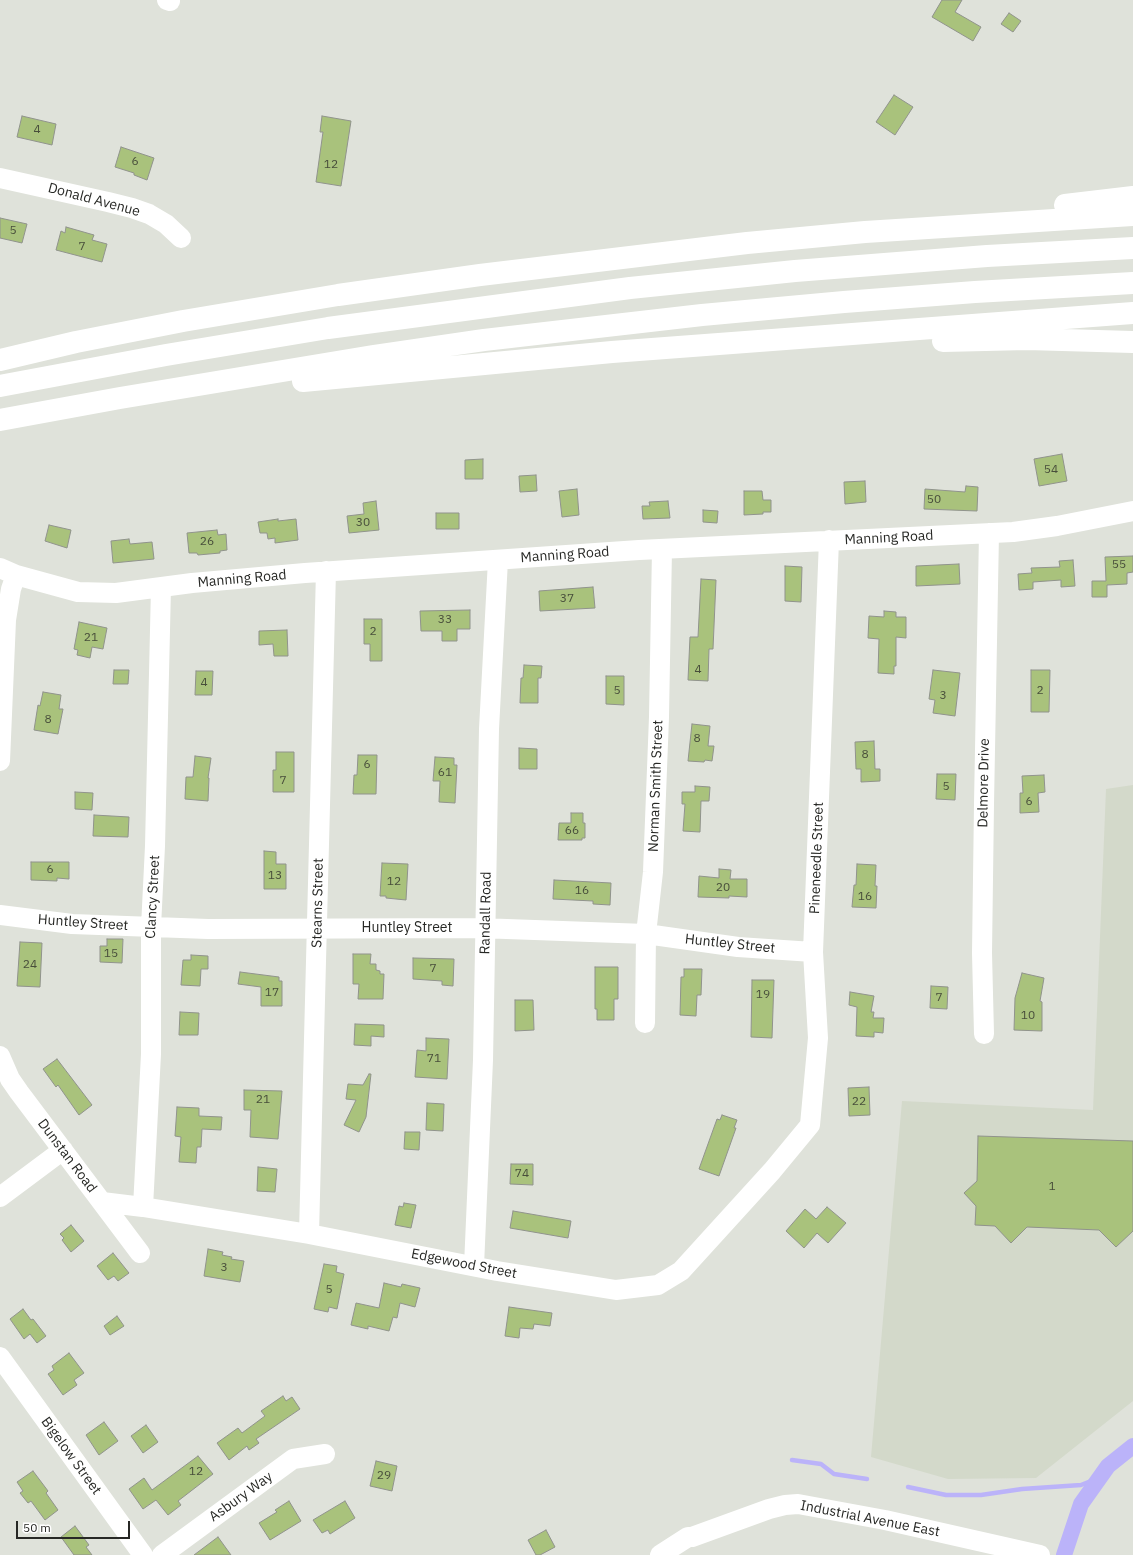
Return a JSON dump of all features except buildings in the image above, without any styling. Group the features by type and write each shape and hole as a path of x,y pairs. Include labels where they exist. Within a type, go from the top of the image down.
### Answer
{"highway":[{"path":"865,232 1012,211 1133,197"},
{"path":"0,360 76,342 175,323 338,295 480,274 747,243 865,232 1133,215"},
{"path":"0,386 174,354 328,328 614,290 795,271 994,256 1133,248"},
{"path":"0,420 120,398 374,356 491,339 844,302 975,292 1133,283"},
{"path":"120,398 555,357 1133,313"},
{"path":"858,333 912,342 1027,339 1133,342"}],"street":[{"name":"Donald Avenue","path":"0,178 132,208 149,214 166,224 181,238"},
{"name":"Manning Road","path":"8,571 78,592 116,592 326,571 662,549 1013,532 1057,526 1133,511"},
{"name":"Delmore Drive","path":"984,1034 982,953 989,533"},
{"name":"Pineneedle Street","path":"777,1165 810,1125 818,1038 813,952 830,540"},
{"name":"Norman Smith Street","path":"645,1023 646,934 653,872 659,717 662,549"},
{"name":"Randall Road","path":"474,1266 483,1060 489,729 498,560"},
{"path":"0,761 6,620 11,589 8,571"},
{"name":"Stearns Street","path":"309,1234 326,571"},
{"name":"Clancy Street","path":"143,1207 151,1054 151,927 156,846 161,587"},
{"name":"Huntley Street","path":"0,915 72,924 215,929 486,929 646,934 738,947 813,952"},
{"name":"Dunstan Road","path":"0,1056 8,1074 19,1092 140,1253"},
{"path":"0,1197 62,1150"},
{"name":"Edgewood Street","path":"102,1202 143,1207 309,1234 474,1266 616,1290 658,1285 681,1271 777,1165"},
{"name":"Bigelow Street","path":"0,1357 143,1555"},
{"name":"Asbury Way","path":"162,1555 292,1459 325,1454"},
{"name":"Industrial Avenue East","path":"660,1555 688,1537 692,1537 769,1509 785,1505 798,1504 884,1520 1031,1552"}],"shaded area":[{"path":"1133,785 1133,1401 1036,1478 948,1479 871,1457 902,1101 1093,1110 1106,789"}],"waterway":[{"path":"1064,1555 1081,1504 1108,1466 1133,1446"},
{"path":"792,1460 821,1464 834,1474 867,1479"},
{"path":"908,1487 946,1495 981,1495 1022,1489 1081,1485 1101,1477"}]}
